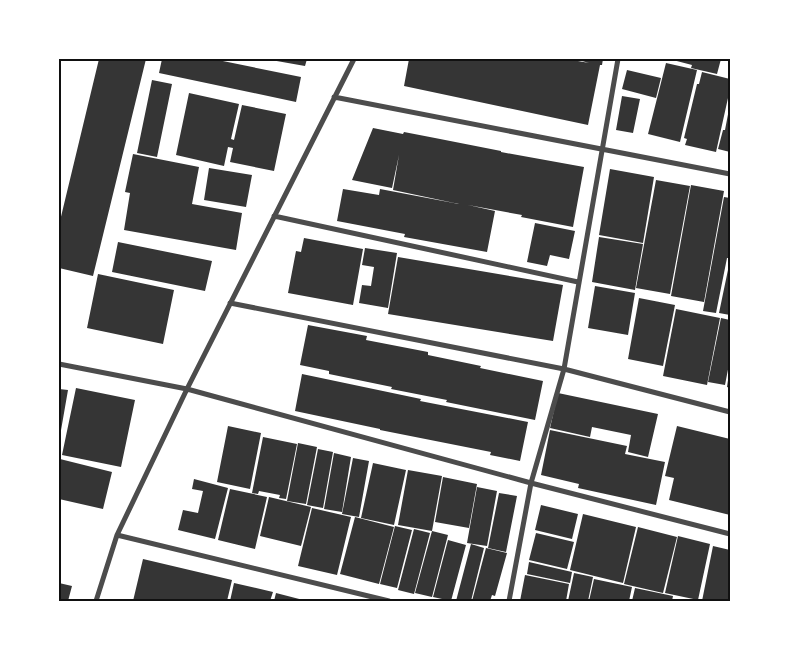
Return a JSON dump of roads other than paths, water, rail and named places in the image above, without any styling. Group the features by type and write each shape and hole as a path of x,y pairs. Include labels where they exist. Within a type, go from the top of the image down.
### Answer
{"street":[{"path":"96,601 117,535 187,389 354,59"},
{"path":"509,601 531,483 564,369 618,59"},
{"path":"334,97 730,174"},
{"path":"274,216 578,282"},
{"path":"230,303 564,369 730,412"},
{"path":"59,364 187,389 531,483 730,534"},
{"path":"117,535 389,601"}]}
